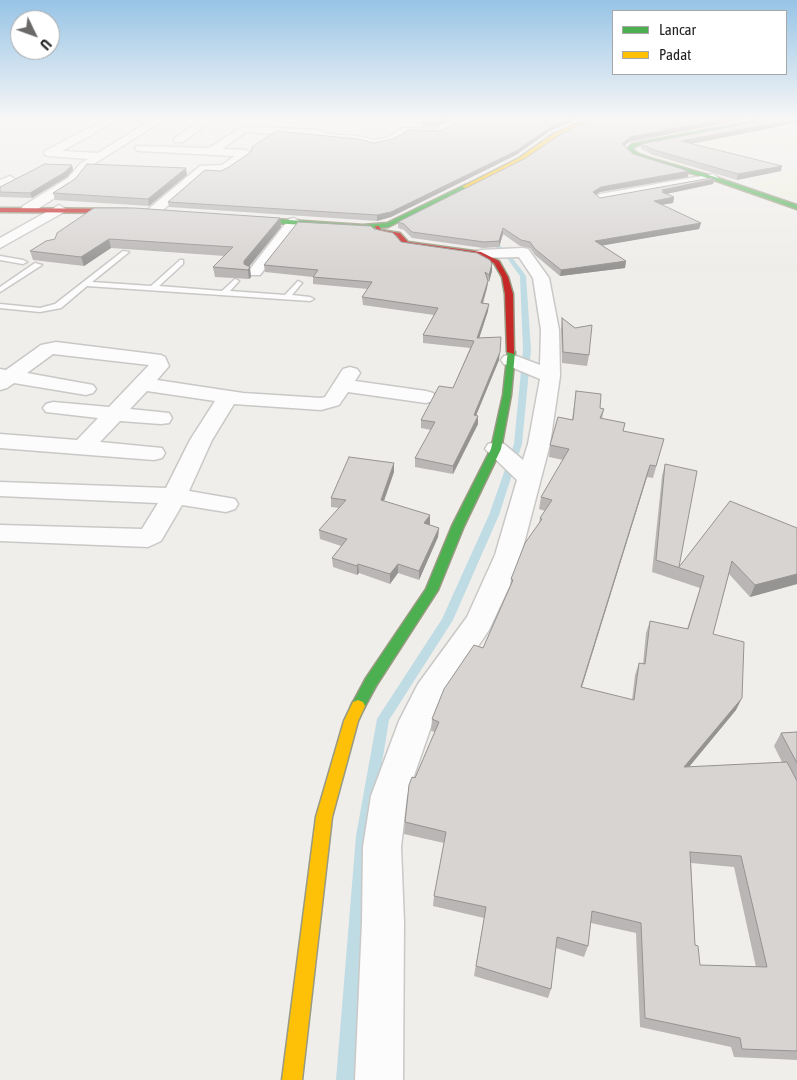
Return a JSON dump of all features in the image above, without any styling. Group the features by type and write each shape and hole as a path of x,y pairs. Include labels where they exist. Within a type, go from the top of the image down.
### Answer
{"street":[{"path":"34,209 76,184 72,180 80,169"},
{"path":"152,212 202,169"},
{"path":"232,169 241,170"},
{"path":"230,218 377,227 397,222 500,169"},
{"path":"684,169 797,207"},
{"path":"600,198 713,178"},
{"path":"4,242 60,209"},
{"path":"0,210 60,209 168,214"},
{"path":"255,272 294,222"},
{"path":"292,1080 324,816 351,721 370,682 432,590 458,526 513,463 539,444 547,375 550,330 543,283 526,254 518,251 481,254 409,245 404,243 402,237 398,234 379,231 377,227"},
{"path":"4,242 33,242"},
{"path":"380,1080 383,922 382,847 389,796 416,721 426,700 449,662 479,622 508,555 513,463 507,395 513,361 509,294 501,266 494,259 481,254"},
{"path":"3,378 48,349 56,348 158,361 159,366 83,447"},
{"path":"513,361 547,375"},
{"path":"3,378 86,389"},
{"path":"142,384 228,396 321,404 341,387 426,397"},
{"path":"341,387 403,412"},
{"path":"0,534 148,538 154,532 201,440 228,396"},
{"path":"53,408 161,418"},
{"path":"0,441 154,453"},
{"path":"0,488 174,496 226,504"}],"lane":[{"path":"2,307 40,310 63,304 125,252"},
{"path":"0,258 23,262"},
{"path":"153,288 180,262"},
{"path":"0,290 38,265"},
{"path":"225,292 234,281"},
{"path":"288,297 298,283"},
{"path":"88,284 310,299"}],"green space":[{"path":"793,169 797,169 797,200 751,185"}],"building":[{"path":"34,169 68,169 30,193 0,192 0,187"},
{"path":"83,169 184,169 148,199 53,193 75,179"},
{"path":"224,169 478,169 391,212 377,215 168,202 205,170"},
{"path":"503,169 684,169 689,171 601,187 593,192 600,198 714,179 662,190 666,191 662,192 674,197 654,201 701,223 595,241 626,261 561,270 535,249 530,242 521,240 503,228 499,241 484,242 412,232 404,224 398,222"},
{"path":"722,169 763,169 738,174"},
{"path":"94,208 134,208 280,218 244,261 244,264 250,267 248,270 213,267 233,247 109,239 81,257 30,251 46,241 55,239 57,233"},
{"path":"298,222 371,226 374,229 393,233 401,242 477,253 490,260 492,264 489,275 485,272 488,281 481,303 489,304 477,338 501,337 500,352 474,415 478,416 453,466 415,458 435,422 421,420 439,386 453,388 474,341 423,335 438,308 362,297 372,282 313,277 318,270 264,265"},
{"path":"562,318 575,328 592,325 589,355 563,352"},
{"path":"576,391 601,394 600,408 604,409 600,418 625,423 623,431 664,439 656,466 650,465 581,687 634,700 639,663 645,664 650,621 688,629 704,576 656,560 665,464 697,471 679,567 730,501 797,528 797,574 755,585 732,561 713,634 744,642 742,698 684,767 787,762 797,781 797,1051 742,1049 740,1038 645,1018 641,923 592,911 588,946 557,937 551,989 476,966 486,907 434,896 446,832 405,822 409,785 412,777 415,778 439,722 432,719 444,689 474,645 483,648 513,580 511,579 525,543 542,519 540,518 552,500 541,497 569,449 550,445 558,417 573,420","holes":["690,852 741,856 767,967 700,965 698,946 695,945"]},
{"path":"349,457 394,463 381,500 430,515 424,523 439,528 419,571 398,564 390,574 332,558 347,539 319,530 346,500 331,498"},
{"path":"797,732 797,763 781,733"}],"waterway":[{"path":"345,1080 363,836 383,719 447,620 494,515 518,444 527,350 523,276 509,257 489,238"}],"traffic: fast":[{"path":"684,169 797,207"},
{"path":"244,219 363,227 388,225 465,187"},
{"path":"358,706 371,682 432,590 458,526 496,449 507,395 511,352"}],"traffic: slow":[{"path":"465,187 500,169"},
{"path":"292,1080 324,817 351,721 358,706"}],"traffic: jam":[{"path":"0,210 128,211"},
{"path":"377,227 379,231 398,234 406,244 481,254 497,262 505,277 509,294 511,352"}]}
